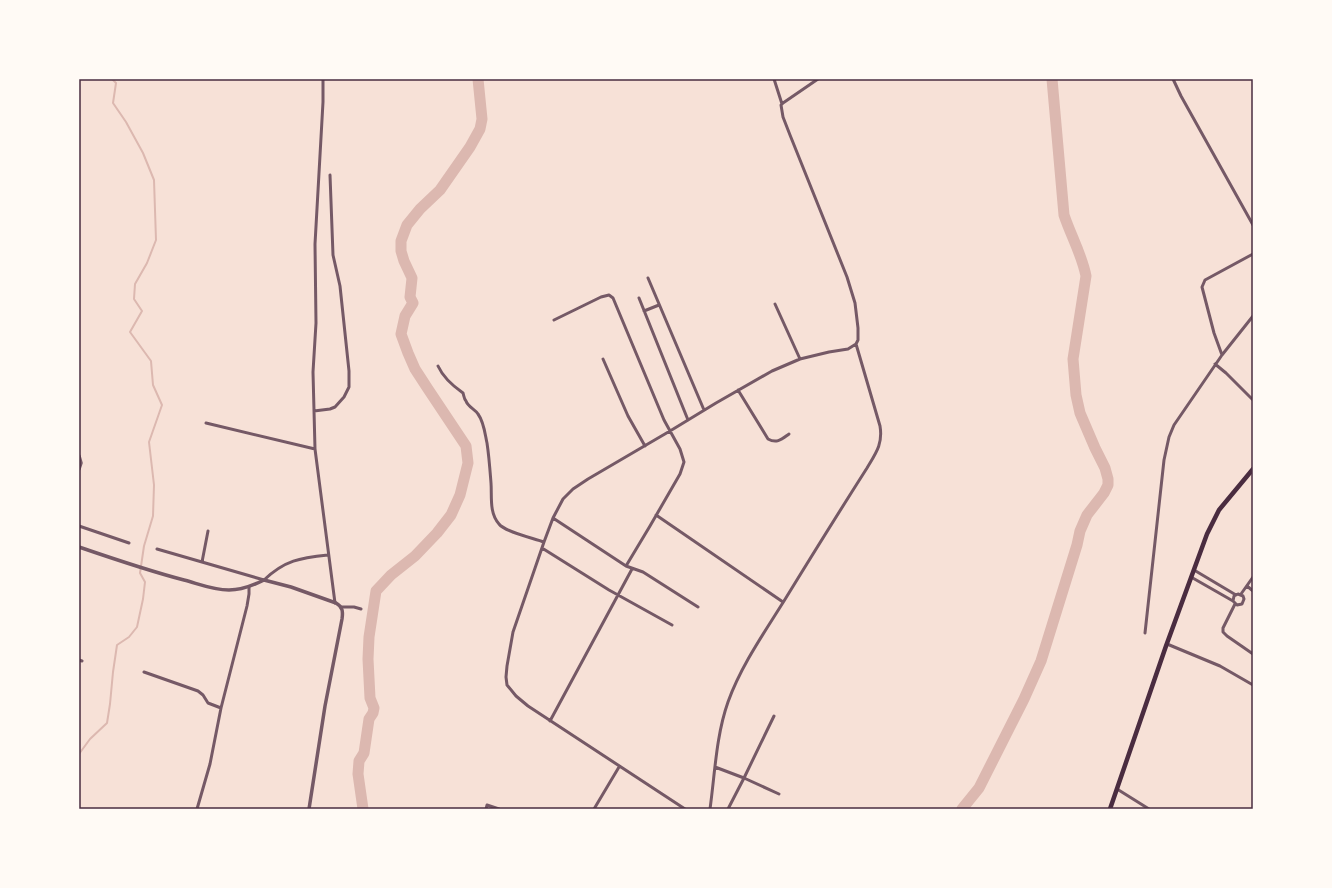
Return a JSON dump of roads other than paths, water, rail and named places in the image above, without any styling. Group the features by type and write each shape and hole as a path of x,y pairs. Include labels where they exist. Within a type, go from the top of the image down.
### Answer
{"main road":[{"path":"1110,809 1207,534 1219,510 1253,469"}],"street":[{"path":"323,79 316,223 316,323 313,372 315,449 335,603"},
{"path":"710,809 718,742 728,702 744,667 867,468 882,439 880,426 856,344 858,340 858,328 855,304 781,110 782,104 774,79"},
{"path":"782,104 818,79"},
{"path":"1173,79 1253,225"},
{"path":"314,411 335,407 344,397 348,387 349,371 340,286 333,255 330,175"},
{"path":"1222,355 1214,333 1202,287 1203,283 1205,280 1253,254"},
{"path":"648,278 704,410"},
{"path":"554,320 601,297 609,295 613,298 670,431 680,449 684,464 680,474 626,566"},
{"path":"638,298 688,420"},
{"path":"644,311 659,304"},
{"path":"774,304 800,359"},
{"path":"1145,633 1163,467 1169,437 1182,412 1215,364 1253,316"},
{"path":"685,809 528,706 510,690 507,685 506,666 513,632 544,542 553,518 563,500 573,489 772,371 800,359 844,350 856,344"},
{"path":"603,359 628,416 645,446"},
{"path":"1215,364 1230,376 1253,400"},
{"path":"438,366 451,385 463,393 468,405 474,409 480,417 484,429 488,454 491,499 498,522 504,528 544,542"},
{"path":"738,390 768,439 772,442 777,442 789,434"},
{"path":"206,423 315,449"},
{"path":"79,456 81,463 79,470"},
{"path":"656,515 783,602"},
{"path":"553,518 626,566 643,572 698,607"},
{"path":"79,526 128,543"},
{"path":"202,562 208,531"},
{"path":"79,547 149,570 219,589 249,587 264,580 278,569 294,560 328,555"},
{"path":"542,548 618,595 672,626"},
{"path":"157,550 291,588 335,603 341,607 361,609"},
{"path":"550,721 632,569"},
{"path":"1194,570 1236,594 1241,594"},
{"path":"1241,594 1253,576"},
{"path":"1192,577 1240,605 1243,603 1244,597 1241,594"},
{"path":"1247,586 1253,591"},
{"path":"197,809 210,764 247,606 249,587"},
{"path":"1236,594 1233,597 1234,602 1223,628 1223,632 1252,652"},
{"path":"309,809 325,706 343,613 341,607"},
{"path":"1167,645 1220,666 1253,685"},
{"path":"144,672 198,691 208,702 222,708"},
{"path":"728,809 774,716"},
{"path":"594,809 619,766"},
{"path":"715,767 779,794"},
{"path":"1117,789 1149,809"},
{"path":"486,809 487,805 499,809"}],"waterway":[{"path":"79,754 90,739 107,723 117,645 129,637 137,627 145,582 140,573 144,546 153,516 154,485 149,442 162,405 153,385 151,361 130,332 142,311 134,299 135,284 147,263 156,240 154,180 143,153 126,122 113,103 116,83 112,79"},
{"path":"363,809 358,774 359,761 364,753 369,719 374,708 370,698 368,659 369,637 376,591 391,575 415,556 437,533 451,515 460,495 468,463 466,446 415,369 401,334 405,316 413,303 410,297 412,278 401,251 401,241 407,225 420,209 440,190 470,147 480,129 482,119 478,79"},
{"path":"962,809 979,788 1024,699 1041,661 1080,531 1087,515 1104,493 1108,485 1105,468 1080,413 1076,395 1073,359 1086,276 1082,261 1064,215 1052,79"}]}
